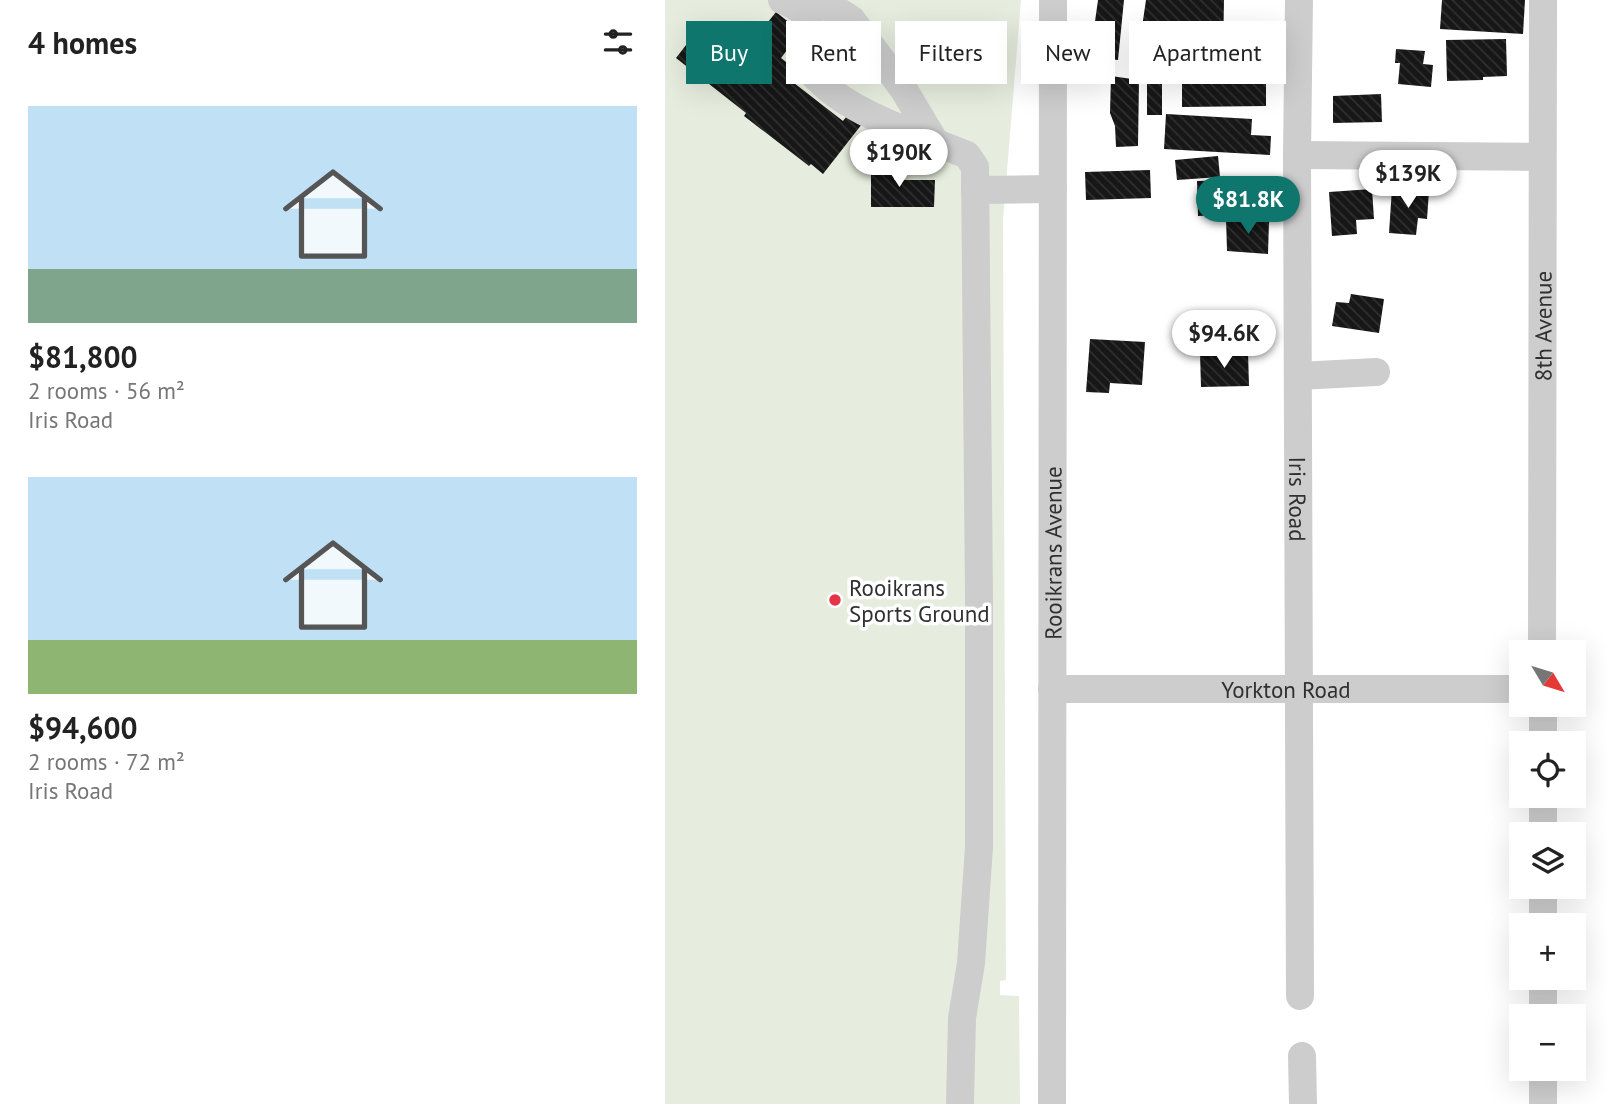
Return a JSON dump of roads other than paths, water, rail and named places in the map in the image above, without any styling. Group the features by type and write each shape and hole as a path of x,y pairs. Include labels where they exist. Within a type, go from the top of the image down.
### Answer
{"street":[{"name":"Rooikrans Avenue","path":"1052,1104 1053,0"},
{"name":"Iris Road","path":"1299,0 1297,155 1300,996"},
{"name":"8th Avenue","path":"1542,640 1543,0"},
{"path":"789,3 820,4 842,12 852,20 904,90 935,142"},
{"path":"789,3 806,15 810,27 804,56 809,69 834,95 850,105 967,155 975,167 979,847 971,963 963,1006 960,1104"},
{"path":"1297,155 1542,157"},
{"path":"975,190 1053,189"},
{"path":"1298,376 1376,372"},
{"name":"Yorkton Road","path":"1052,688 1509,690"},
{"path":"1302,1056 1303,1104"},
{"path":"1543,1081 1543,1104"}],"place":[{"name":"Rooikrans Sports Ground","path":"835,600"}]}
